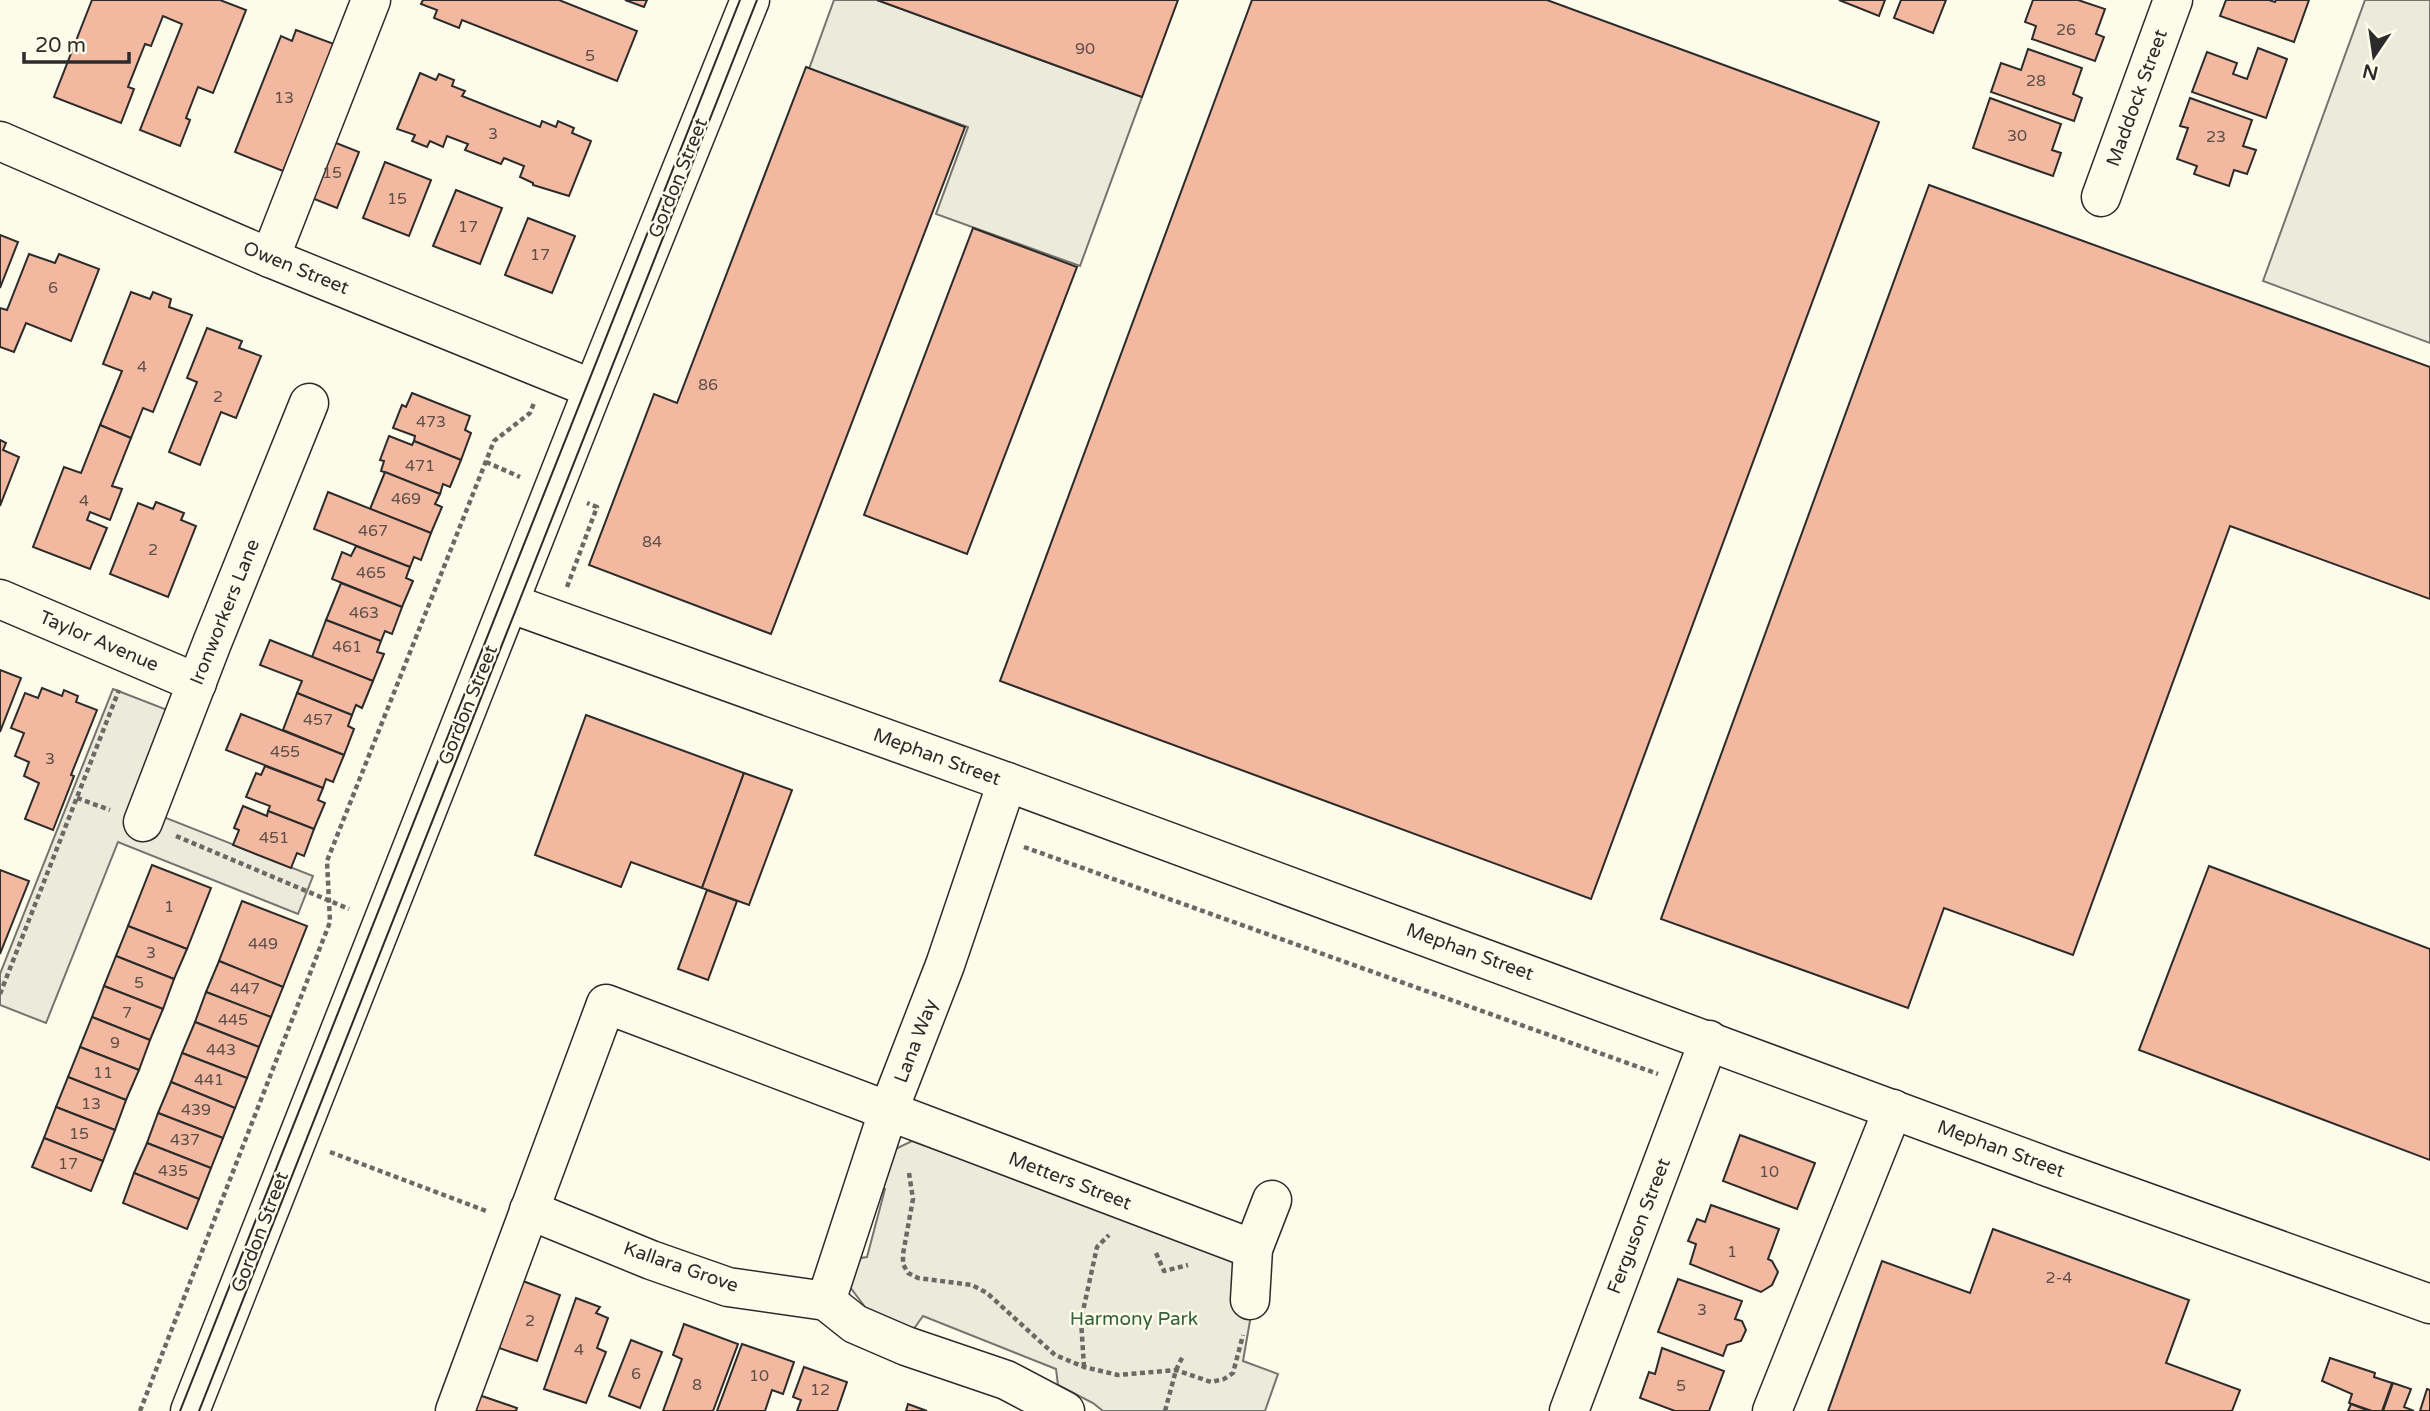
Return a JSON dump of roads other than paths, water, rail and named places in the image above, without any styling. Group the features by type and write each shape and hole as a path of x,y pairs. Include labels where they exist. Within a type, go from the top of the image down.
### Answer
{"street":[{"path":"270,257 371,0"},
{"name":"Gordon Street","path":"190,1411 593,389 750,0"},
{"name":"Maddock Street","path":"2101,197 2173,0"},
{"name":"Owen Street","path":"0,141 270,257 593,389"},
{"name":"Ironworkers Lane","path":"143,822 309,403"},
{"name":"Taylor Avenue","path":"0,598 197,683"},
{"name":"Mephan Street","path":"509,603 1007,782 2069,1174 2430,1304"},
{"name":"Lana Way","path":"826,1301 888,1112 945,965 1007,782"},
{"name":"Metters Street","path":"526,1217 606,1004 1253,1249"},
{"name":"Ferguson Street","path":"1569,1411 1709,1040"},
{"path":"1772,1411 1893,1109"},
{"path":"1250,1300 1253,1249 1272,1200"},
{"path":"455,1411 526,1217"},
{"name":"Kallara Grove","path":"526,1217 728,1286 826,1301 855,1324 906,1346 1006,1380 1065,1411"}],"tram line":[{"path":"180,1411 740,0"},
{"path":"199,1411 757,0"}],"park label":[{"name":"Harmony Park","path":"1134,1319"}]}
